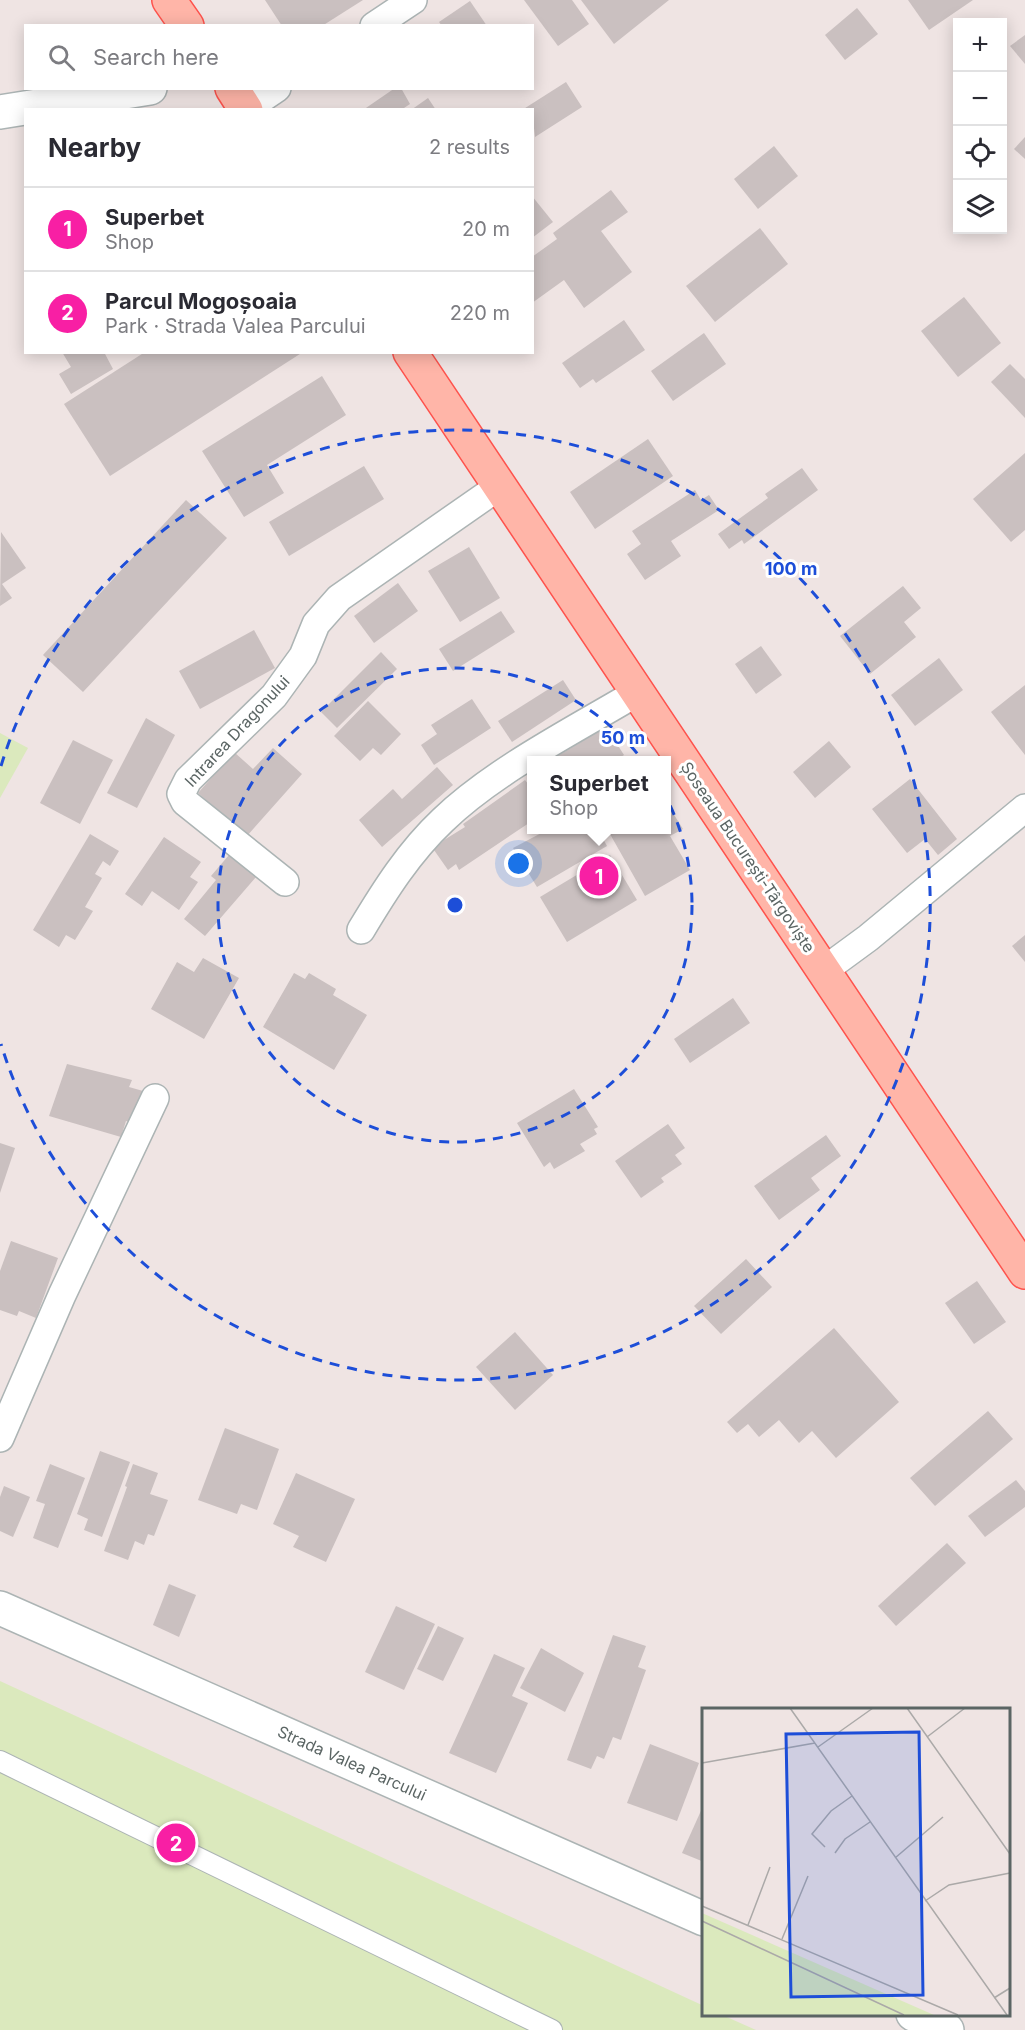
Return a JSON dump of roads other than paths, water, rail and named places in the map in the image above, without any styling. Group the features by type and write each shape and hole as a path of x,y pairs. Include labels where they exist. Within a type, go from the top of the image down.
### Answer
{"main road":[{"path":"170,0 186,24"},
{"name":"Șoseaua București-Târgoviște","path":"411,354 1025,1272"}],"street":[{"path":"377,24 413,0"},
{"path":"25,108 138,90"},
{"path":"241,102 272,90"},
{"path":"0,112 24,108"},
{"name":"Intrarea Dragonului","path":"285,882 185,802 181,794 188,780 274,696 303,656 316,624 339,598 501,485"},
{"path":"533,756 638,692"},
{"path":"361,930 392,879 443,819 527,760"},
{"path":"824,971 868,938 1025,808"},
{"path":"0,1438 62,1295 154,1098"},
{"name":"Strada Valea Parcului","path":"0,1608 702,1918"},
{"path":"0,1761 552,2030"},
{"path":"917,2015 947,2030"}],"place":[{"name":"Superbet","path":"599,876"},
{"name":"Parcul Mogoșoaia","path":"176,1843"}]}
